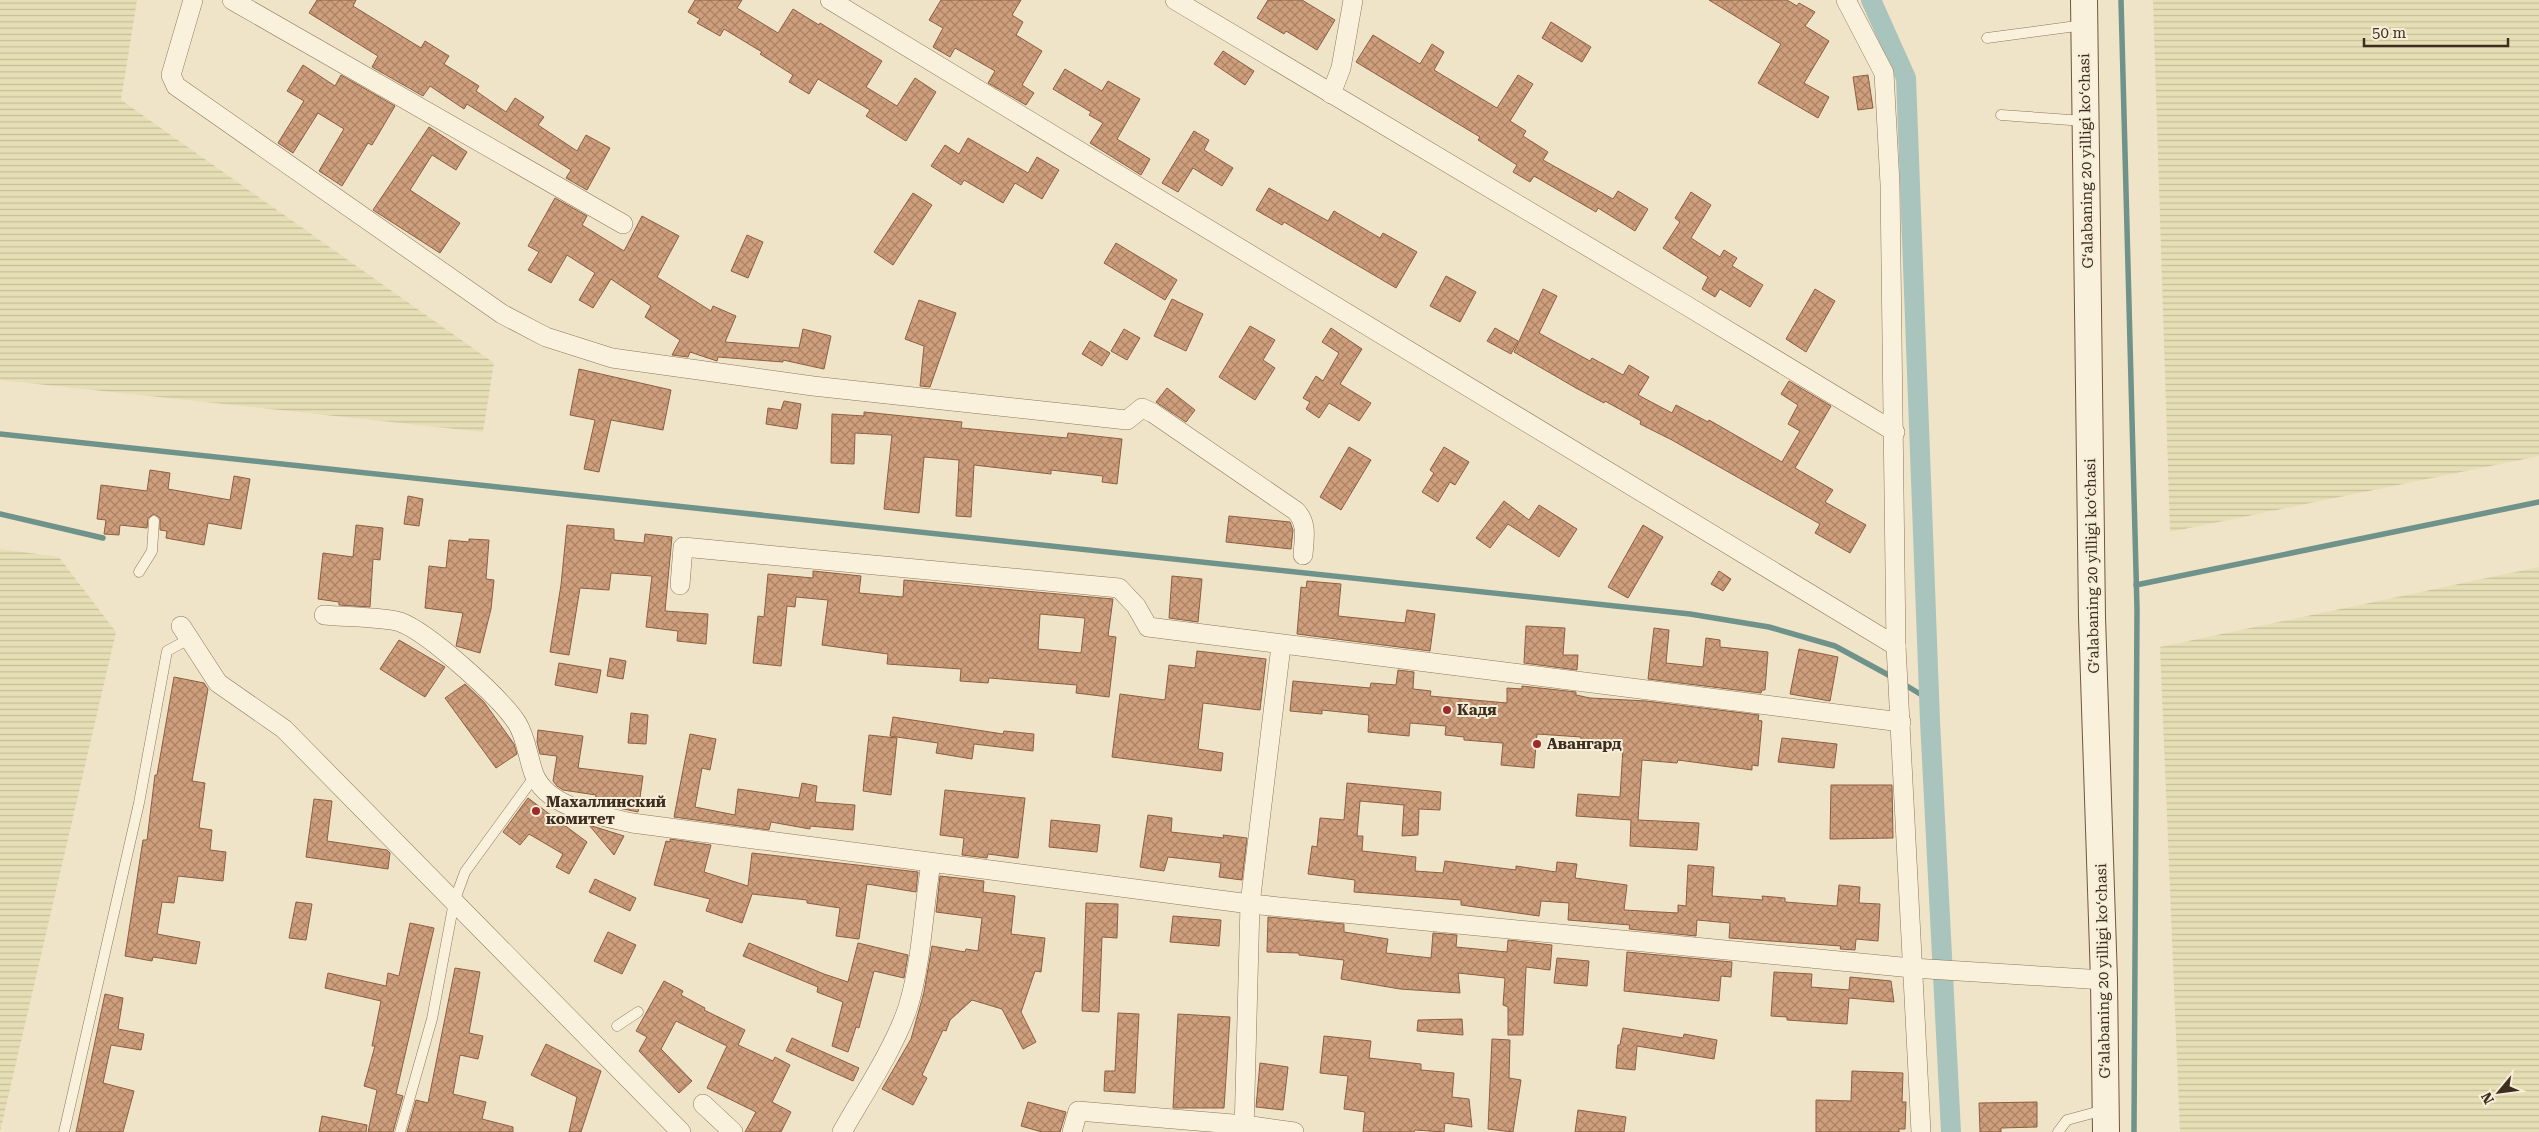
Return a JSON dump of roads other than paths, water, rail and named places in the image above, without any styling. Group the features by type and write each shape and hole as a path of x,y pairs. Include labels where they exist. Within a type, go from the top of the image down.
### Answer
{"main road":[{"name":"Gʻalabaning 20 yilligi koʻchasi","path":"2084,13 2092,618 2104,980 2106,1121"}],"street":[{"path":"193,0 171,75 176,86 502,314 546,337 612,358 813,386 1127,420 1142,408 1153,413 1296,510 1303,518 1305,526 1303,555"},
{"path":"232,0 623,224"},
{"path":"830,0 1896,646"},
{"path":"1175,0 1895,432"},
{"path":"1331,94 1341,68 1353,0"},
{"path":"1846,0 1884,72 1890,184 1895,432 1896,646 1921,1132"},
{"path":"680,585 683,547 1119,588 1136,606 1148,627 1281,646 1901,722"},
{"path":"324,615 400,622 438,646 480,682 518,724 535,776 554,798 590,814 632,823 1250,904 1912,968 2104,980"},
{"path":"185,633 218,683 284,729 454,902 599,1045 681,1132"},
{"path":"1244,1128 1250,904 1281,646"},
{"path":"842,1132 881,1064 907,1008 916,973 931,863"},
{"path":"703,1104 732,1132"},
{"path":"1072,1132 1078,1110 1294,1132"}],"lane":[{"path":"1987,38 2084,13"},
{"path":"2000,115 2085,121"},
{"path":"139,572 152,551 154,521"},
{"path":"64,1132 139,803 167,651 185,633"},
{"path":"400,1132 432,1019 454,902 465,872 535,776"},
{"path":"617,1026 638,1012"},
{"path":"2058,1132 2068,1120 2106,1121"}],"waterway":[{"path":"1871,0 1906,78 1930,721 1951,1132"},
{"path":"2121,0 2137,609 2134,1132"},
{"path":"0,434 1690,614 1769,627 1835,646 1894,678"},
{"path":"2136,585 2539,502"},
{"path":"0,514 103,538"},
{"path":"1902,683 1930,700"}],"place":[{"name":"Кадя","path":"1447,710"},
{"name":"Авангард","path":"1537,744"},
{"name":"Махаллинский комитет","path":"536,811"}]}
